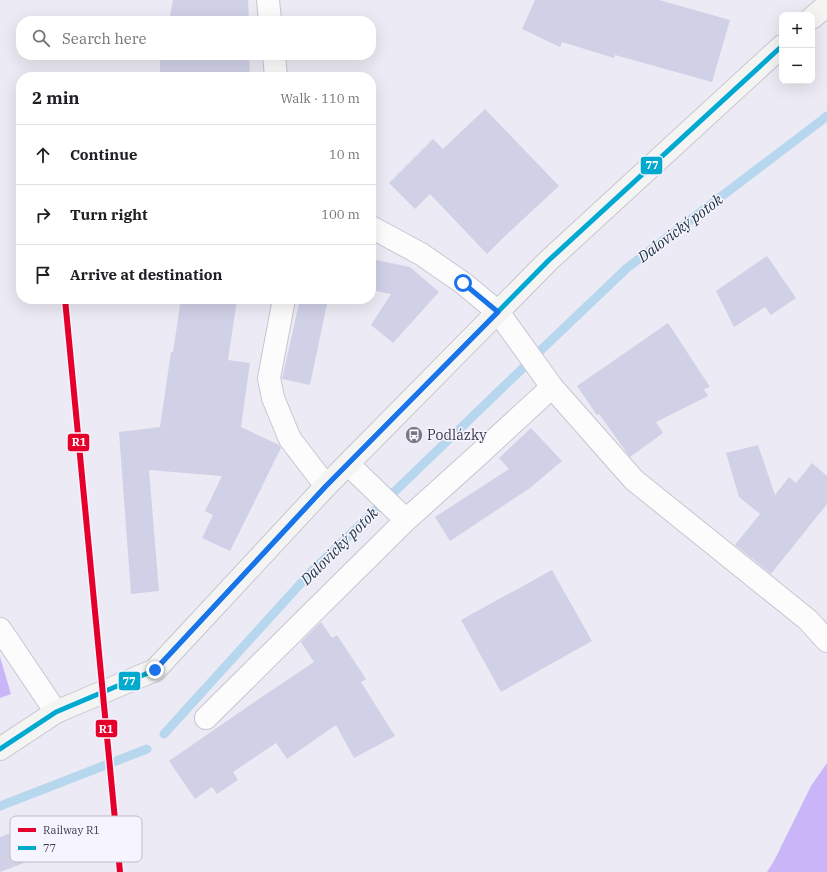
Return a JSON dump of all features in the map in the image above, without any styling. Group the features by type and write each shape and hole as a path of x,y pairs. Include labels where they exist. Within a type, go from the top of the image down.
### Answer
{"main road":[{"path":"815,15 827,5"},
{"path":"0,749 56,712 155,670 326,486 548,261 780,48"}],"street":[{"path":"268,0 270,16"},
{"path":"274,60 276,72"},
{"path":"376,230 422,254 463,283 498,312 552,387 634,480 808,620 827,641"},
{"path":"283,304 269,378 273,398 290,439 326,486"},
{"path":"206,718 406,520 552,387"},
{"path":"348,464 406,520"},
{"path":"0,629 56,712"}],"shaded area":[{"path":"0,657 11,694 0,698"},
{"path":"827,763 827,872 767,872 774,861 811,786"}],"building":[{"path":"173,0 248,0 249,16 170,16"},
{"path":"535,0 659,0 730,20 712,82 615,55 614,58 562,42 560,47 522,29"},
{"path":"249,60 250,72 160,72 160,61"},
{"path":"485,109 559,186 487,254 430,194 415,209 389,183 433,139 443,149"},
{"path":"767,256 796,298 771,315 765,307 734,327 716,291"},
{"path":"376,260 410,267 439,292 393,343 371,325 391,294 376,291"},
{"path":"180,304 236,304 228,360 250,363 241,427 279,445 281,448 230,551 202,538 213,515 205,511 222,476 149,470 159,591 131,594 119,432 160,427 171,352 173,352"},
{"path":"299,304 327,304 310,385 282,379"},
{"path":"668,323 710,387 704,389 708,396 656,422 663,433 630,457 599,414 597,415 577,386"},
{"path":"531,428 562,461 530,488 450,541 435,517 509,469 499,458"},
{"path":"758,445 775,495 789,477 796,483 812,463 827,476 827,504 771,574 735,545 760,514 739,497 726,453"},
{"path":"552,570 592,641 501,692 461,620"},
{"path":"321,622 332,638 337,635 366,679 361,682 395,736 354,758 336,725 287,759 276,743 233,772 238,780 217,794 212,787 195,799 169,761 314,662 301,642"},
{"path":"10,833 10,862 26,862 0,872 0,837"}],"waterway":[{"name":"Dalovický potok","path":"541,350 627,268 827,116"},
{"name":"Dalovický potok","path":"164,734 312,571 524,367"},
{"name":"Dalovický potok","path":"0,806 147,749"}],"rail line":[{"name":"R1","path":"65,304 115,816"},
{"name":"R1","path":"119,862 120,872"}],"transit line":[{"name":"77","path":"0,749 56,712 155,670 326,486 548,261 780,48"}],"place":[{"name":"Podlázky","path":"414,435"}],"route":[{"path":"155,670 326,486 498,312 463,283"}]}
